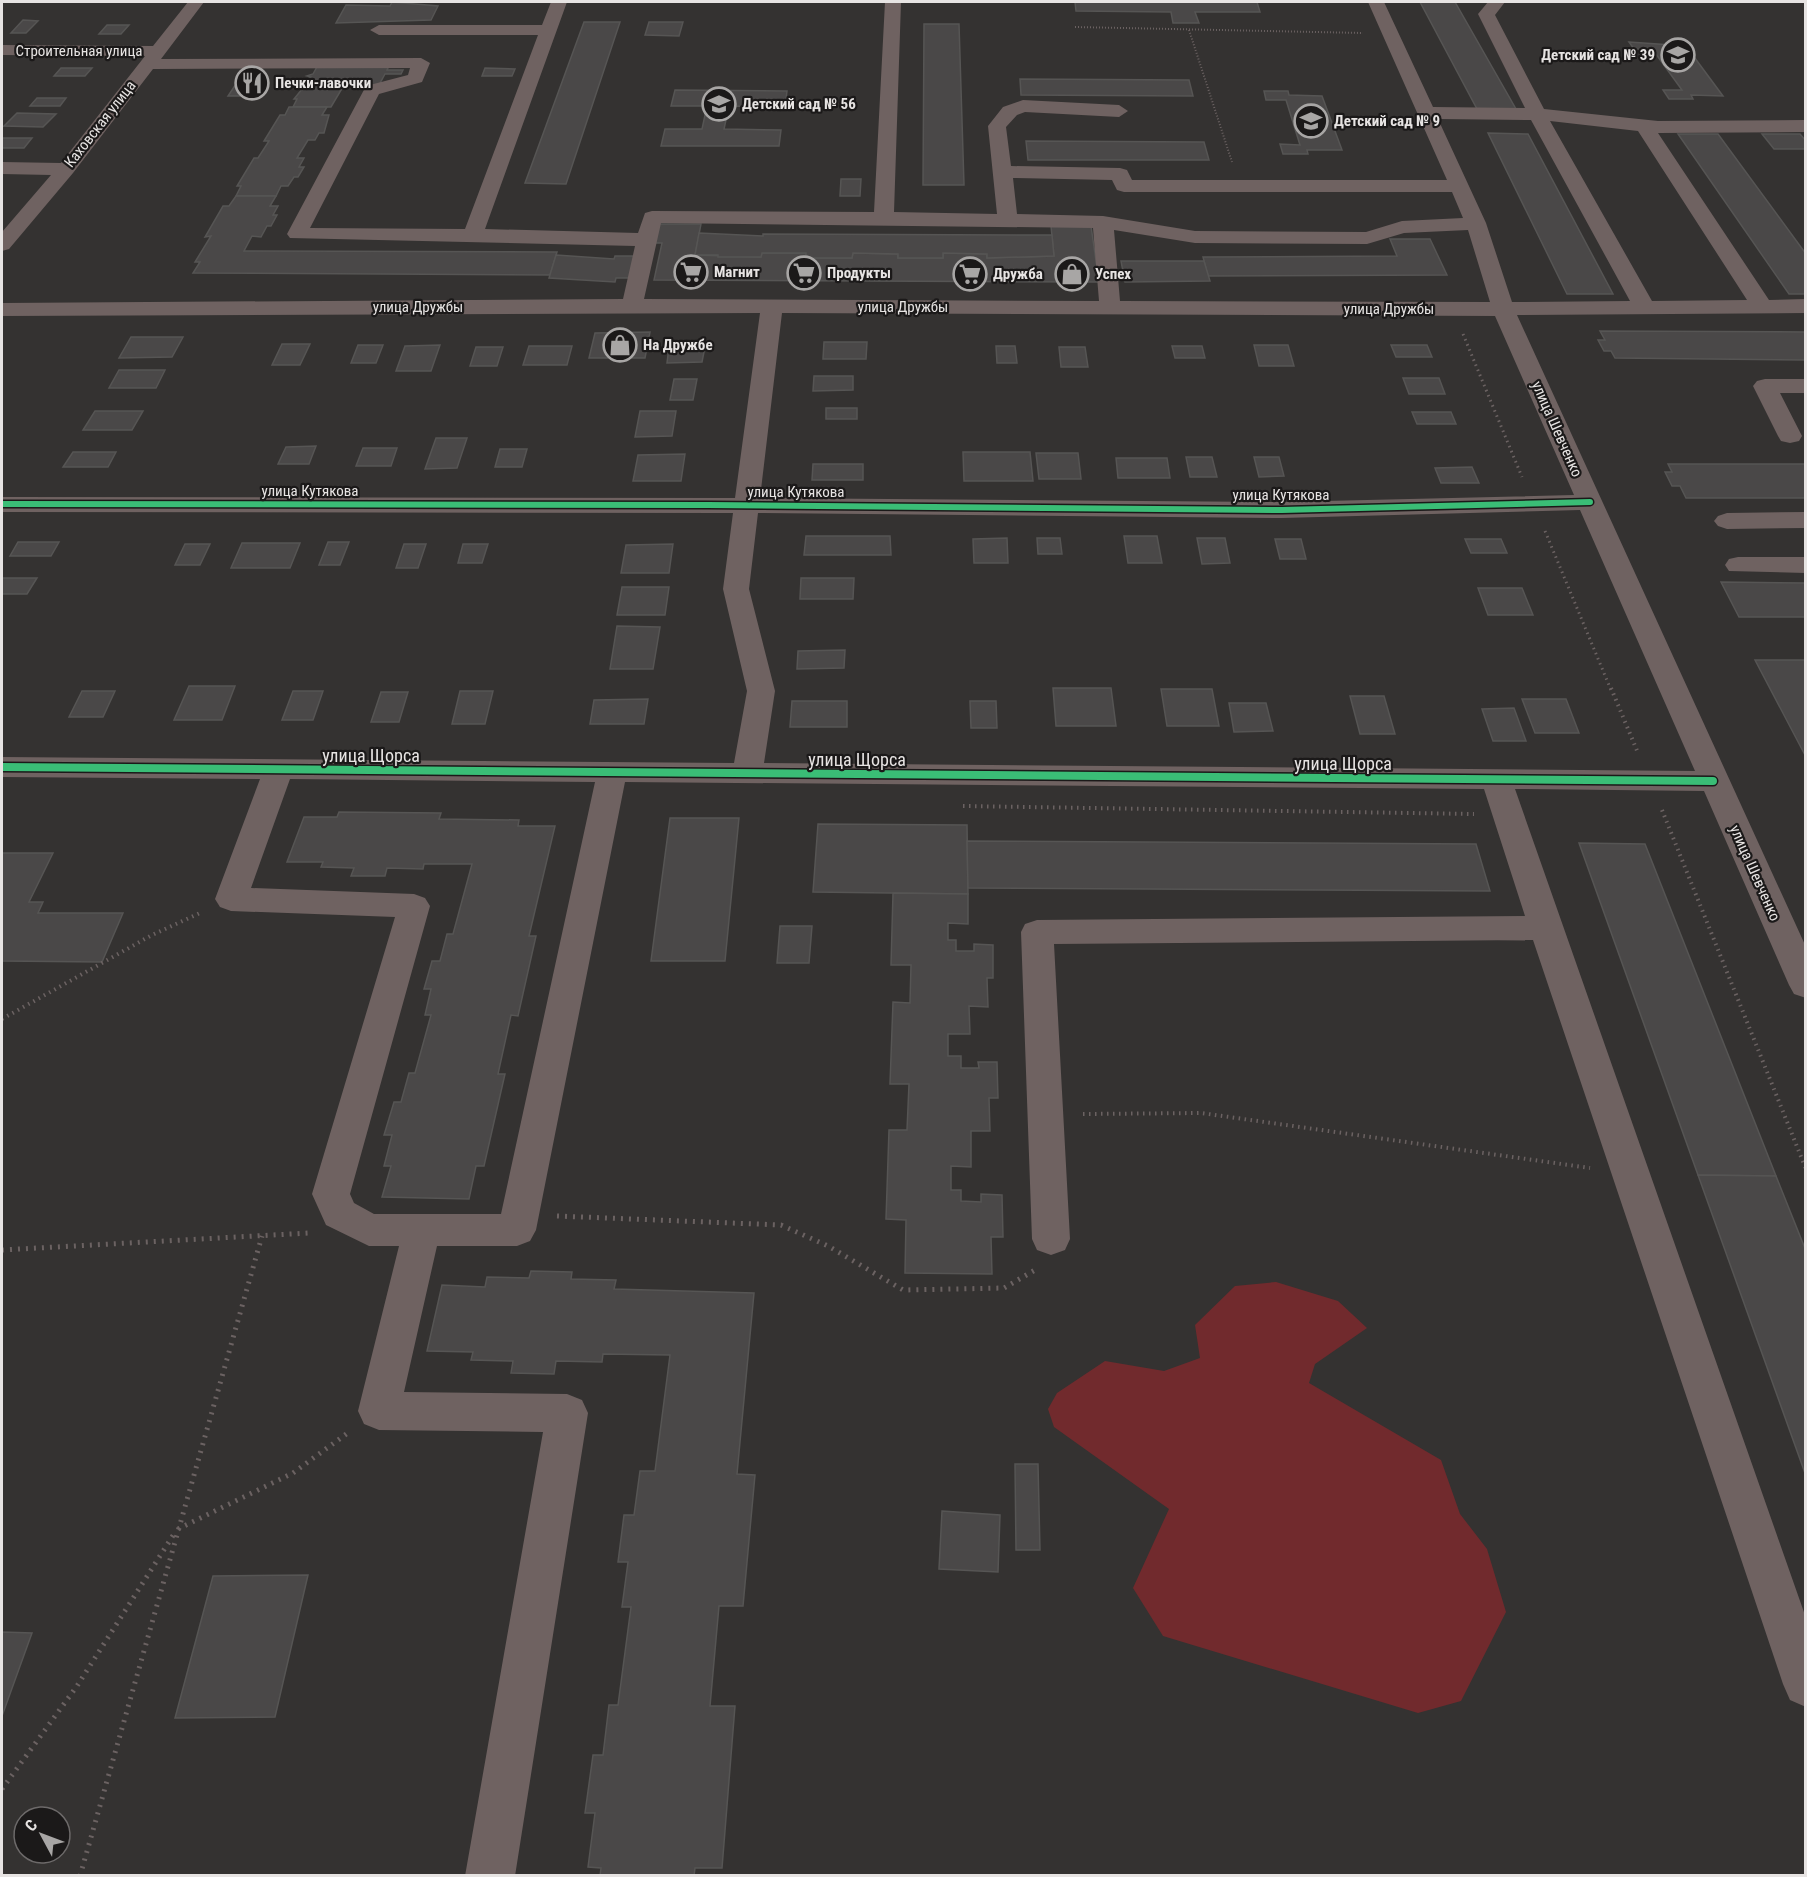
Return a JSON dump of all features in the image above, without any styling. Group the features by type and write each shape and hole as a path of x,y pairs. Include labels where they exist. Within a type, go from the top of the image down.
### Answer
{"street":[{"name":"Каховская улица","path":"2,244 66,169 196,2"},
{"path":"559,2 473,235 648,240"},
{"path":"884,218 893,2"},
{"name":"улица Шевченко","path":"1376,2 1476,223 1503,309 1806,985"},
{"path":"1497,2 1486,14 1537,114 1644,307"},
{"path":"379,30 549,30"},
{"name":"Строительная улица","path":"2,50 152,57 421,63 416,78 372,90 297,234 473,235"},
{"path":"1008,221 997,126 1010,111 1023,106 1119,111"},
{"path":"1426,113 1537,114 1644,125 1806,126"},
{"path":"1644,125 1762,306"},
{"path":"2,168 66,169"},
{"path":"1002,172 1120,174 1124,186 1459,186"},
{"path":"632,306 652,217 1103,222 1195,237 1367,238 1402,227 1476,223"},
{"path":"1103,222 1110,308"},
{"name":"улица Дружбы","path":"2,310 632,306 1503,309 1806,306"},
{"path":"747,773 761,691 736,589 772,306"},
{"path":"1790,436 1765,386 1806,386"},
{"name":"улица Кутякова","path":"2,504 747,505 1282,510 1590,502"},
{"path":"1727,521 1806,520"},
{"path":"1738,565 1806,565"},
{"name":"улица Щорса","path":"2,767 1713,780"},
{"path":"279,769 231,899 414,906 331,1194 339,1214 369,1230 517,1230 612,772"},
{"path":"1496,779 1545,928 1806,1684"},
{"path":"1051,1239 1037,932 1545,928"},
{"path":"422,1230 379,1411 567,1413 490,1875"}],"path":[{"path":"1075,27 1390,34"},
{"path":"1190,30 1239,186"},
{"path":"1452,309 1650,780 1806,1168"},
{"path":"2,1019 152,935 231,899"},
{"path":"1046,1114 1202,1113 1630,1174"},
{"path":"520,1215 782,1225 828,1246 903,1290 1004,1288 1044,1264 1051,1239"},
{"path":"2,1250 369,1230"},
{"path":"80,1875 262,1236"},
{"path":"2,1789 77,1686 177,1529 293,1473 379,1411"}],"shaded area":[{"path":"1276,1282 1338,1301 1367,1328 1315,1364 1309,1383 1441,1460 1460,1514 1487,1549 1506,1612 1461,1701 1418,1713 1163,1636 1133,1588 1169,1509 1054,1427 1048,1409 1057,1393 1105,1361 1164,1371 1200,1358 1195,1325 1235,1286"}],"building":[{"path":"392,2 438,6 431,20 336,23 346,5 390,6"},
{"path":"1075,2 1257,2 1260,12 1195,12 1199,23 1173,23 1171,12 1076,11"},
{"path":"1420,2 1455,2 1516,109 1477,109"},
{"path":"23,20 38,21 26,33 11,33"},
{"path":"584,22 620,22 566,184 525,183"},
{"path":"649,22 683,22 679,36 645,35"},
{"path":"924,24 959,24 964,185 923,185"},
{"path":"107,25 129,25 121,34 99,34"},
{"path":"1629,42 1686,46 1723,96 1691,95 1693,99 1669,99 1663,90 1682,90 1653,50 1634,49"},
{"path":"318,65 389,66 387,70 403,70 401,74 385,74 379,85 344,85 331,107 293,107 297,99 294,99 307,83 303,82 311,77 307,76 313,74"},
{"path":"61,68 92,68 85,76 54,76"},
{"path":"485,68 515,69 512,76 482,76"},
{"path":"242,75 266,75 252,96 228,96"},
{"path":"1020,79 1189,80 1193,96 1021,95"},
{"path":"675,90 787,91 785,107 729,106 724,129 781,130 779,146 661,146 665,129 702,129 707,106 671,106"},
{"path":"1264,91 1288,91 1289,95 1322,96 1342,150 1307,150 1308,154 1283,154 1280,144 1300,145 1286,100 1266,100"},
{"path":"37,98 66,98 60,106 30,106"},
{"path":"289,107 327,107 322,115 329,115 324,133 319,133 315,140 308,140 297,158 304,158 299,167 304,167 298,177 294,177 288,186 281,186 276,196 236,196 241,186 237,186 254,158 258,158 269,141 264,141 280,115 285,115"},
{"path":"17,113 56,114 43,127 4,126"},
{"path":"1488,133 1528,134 1613,294 1567,294"},
{"path":"1678,134 1718,134 1806,254 1806,294 1789,294"},
{"path":"1762,134 1800,134 1806,141 1806,149 1774,149"},
{"path":"2,138 32,138 24,148 2,148"},
{"path":"1026,141 1204,142 1209,160 1028,160"},
{"path":"841,179 861,179 860,196 840,196"},
{"path":"236,196 276,196 270,206 278,206 273,215 277,215 271,226 267,226 261,237 252,236 244,251 557,252 550,275 193,273 200,262 195,262 211,236 205,237 223,206 229,206"},
{"path":"657,224 701,224 695,255 761,257 762,253 806,253 806,258 852,258 853,253 898,254 898,258 943,258 943,253 987,254 987,258 1054,256 1051,226 1091,226 1099,282 654,280 662,243 652,243"},
{"path":"699,233 763,236 763,234 1052,235 1054,256 987,258 987,254 943,253 943,258 898,258 898,254 853,253 852,258 806,258 806,253 762,253 761,257 718,257 718,255 695,255"},
{"path":"1390,239 1430,239 1447,275 1208,276 1203,257 1397,256"},
{"path":"556,255 614,259 615,256 641,256 636,278 616,278 615,282 549,278"},
{"path":"1121,261 1204,261 1210,281 1125,282"},
{"path":"1600,331 1806,332 1806,360 1615,358 1611,351 1604,351 1598,340 1605,340"},
{"name":"На Дружбе","path":"650,332 645,358 589,358 595,333"},
{"path":"131,337 183,337 172,357 119,358"},
{"path":"824,342 867,342 866,359 823,359"},
{"path":"282,344 310,344 300,365 272,365"},
{"path":"358,345 383,345 376,363 351,363"},
{"path":"440,345 431,371 396,371 405,346"},
{"path":"1254,345 1288,345 1294,366 1259,366"},
{"path":"1391,345 1427,345 1432,357 1396,357"},
{"path":"529,346 572,346 567,365 523,365"},
{"path":"996,346 1015,346 1017,363 997,363"},
{"path":"1172,346 1202,346 1205,358 1175,358"},
{"path":"476,347 503,347 497,366 470,366"},
{"path":"669,347 705,347 702,362 667,363"},
{"path":"1059,347 1085,347 1088,367 1061,367"},
{"path":"119,370 165,370 156,388 109,388"},
{"path":"814,376 853,376 853,390 813,391"},
{"path":"1403,378 1439,378 1445,394 1409,394"},
{"path":"674,379 697,379 693,400 670,400"},
{"path":"826,408 857,408 857,419 826,419"},
{"path":"95,411 143,411 132,430 83,430"},
{"path":"640,411 676,411 672,436 635,437"},
{"path":"1412,412 1451,412 1456,424 1417,424"},
{"path":"436,438 467,438 457,468 425,469"},
{"path":"316,446 309,464 278,464 286,447"},
{"path":"363,448 397,448 391,466 356,466"},
{"path":"500,449 527,449 522,467 495,467"},
{"path":"73,452 116,452 108,467 63,467"},
{"path":"963,452 1030,452 1033,481 964,481"},
{"path":"1036,453 1078,453 1081,479 1039,479"},
{"path":"685,454 681,481 633,481 638,455"},
{"path":"1186,457 1212,457 1217,477 1190,477"},
{"path":"1254,457 1279,457 1284,476 1259,477"},
{"path":"1116,458 1167,458 1170,478 1118,478"},
{"path":"813,464 863,464 863,480 812,480"},
{"path":"1668,464 1806,464 1806,498 1686,498 1680,486 1672,486 1665,472 1672,472"},
{"path":"1472,467 1479,483 1441,483 1435,468"},
{"path":"806,536 890,536 891,555 804,555"},
{"path":"1124,536 1157,536 1162,563 1128,563"},
{"path":"1007,538 1008,563 974,563 973,539"},
{"path":"1037,538 1060,538 1062,554 1038,554"},
{"path":"1197,538 1225,538 1230,563 1202,564"},
{"path":"1275,539 1301,539 1306,559 1280,559"},
{"path":"1465,539 1501,539 1507,553 1471,553"},
{"path":"18,542 59,542 51,556 10,556"},
{"path":"328,542 349,542 340,565 319,565"},
{"path":"242,543 300,543 290,568 231,568"},
{"path":"185,544 210,544 200,565 175,565"},
{"path":"404,544 426,544 418,568 396,568"},
{"path":"463,544 488,544 482,563 458,563"},
{"path":"673,544 669,573 621,573 626,545"},
{"path":"2,578 37,578 27,594 2,594"},
{"path":"801,578 854,578 853,599 800,599"},
{"path":"1721,582 1806,583 1806,617 1739,617"},
{"path":"622,587 669,587 665,615 617,615"},
{"path":"1478,588 1522,588 1533,615 1488,615"},
{"path":"617,626 660,627 653,669 610,669"},
{"path":"845,650 844,668 797,669 798,651"},
{"path":"1755,660 1806,660 1806,757"},
{"path":"189,686 235,686 222,720 174,720"},
{"path":"1053,688 1111,688 1116,726 1056,726"},
{"path":"1161,689 1212,689 1219,726 1167,726"},
{"path":"82,691 115,691 103,717 69,717"},
{"path":"293,691 323,691 313,720 282,720"},
{"path":"460,691 493,691 485,724 452,724"},
{"path":"381,692 408,692 399,722 371,722"},
{"path":"1350,696 1384,696 1395,734 1360,734"},
{"path":"648,699 644,724 590,724 594,700"},
{"path":"1522,699 1566,699 1579,733 1535,733"},
{"path":"792,701 847,701 847,727 790,727"},
{"path":"970,701 996,701 997,728 971,728"},
{"path":"1229,703 1266,703 1273,731 1234,732"},
{"path":"1514,708 1526,741 1493,741 1482,709"},
{"path":"339,812 441,813 439,819 519,820 518,826 555,826 529,936 536,936 518,1016 511,1015 498,1074 505,1074 484,1166 476,1166 469,1199 382,1197 391,1166 384,1166 392,1135 384,1135 394,1102 401,1102 409,1073 415,1073 431,1015 425,1015 431,989 424,989 432,961 440,961 447,934 453,934 472,864 424,864 423,869 387,868 385,876 351,876 354,868 321,867 323,862 287,862 304,817 337,817"},
{"path":"670,818 739,818 725,961 651,961"},
{"path":"818,824 967,825 968,894 813,892"},
{"path":"967,841 1476,844 1490,891 968,888"},
{"path":"1579,843 1645,844 1776,1176 1698,1175"},
{"path":"2,853 53,853 29,902 43,902 38,913 123,913 102,962 2,961"},
{"path":"893,893 968,894 968,924 948,923 948,940 956,940 956,951 974,951 974,944 993,945 993,978 987,978 988,1007 969,1006 970,1034 948,1034 948,1056 961,1056 961,1068 979,1068 978,1062 997,1062 998,1098 989,1098 990,1131 971,1131 971,1167 951,1166 951,1190 961,1190 961,1201 981,1202 981,1194 1002,1195 1003,1237 991,1237 992,1274 905,1273 906,1220 886,1219 889,1130 907,1130 909,1084 890,1084 893,1002 910,1003 911,965 891,965"},
{"path":"780,926 812,926 809,963 777,963"},
{"path":"1698,1175 1776,1176 1806,1251 1806,1476"},
{"path":"531,1271 572,1272 571,1279 616,1280 614,1289 754,1293 737,1474 755,1475 743,1606 719,1606 710,1706 735,1706 722,1868 695,1868 694,1876 600,1876 601,1868 588,1867 595,1813 585,1813 593,1755 603,1755 609,1705 618,1705 631,1607 622,1607 628,1562 618,1562 624,1515 634,1515 640,1471 655,1471 670,1355 603,1354 602,1362 556,1361 554,1374 511,1373 513,1361 471,1360 473,1352 427,1351 442,1285 485,1287 487,1277 529,1278"},
{"path":"1015,1464 1038,1464 1040,1550 1016,1550"},
{"path":"942,1511 1000,1515 998,1572 939,1569"},
{"path":"308,1575 275,1717 175,1718 213,1576"},
{"path":"2,1632 32,1633 2,1716"}],"cycle path":[{"path":"2,504 708,505 1282,510 1590,502"},
{"path":"2,767 1713,781"}],"place":[{"name":"Детский сад № 39","path":"1678,55"},
{"name":"Печки-лавочки","path":"252,83"},
{"name":"Детский сад № 56","path":"719,104"},
{"name":"Детский сад № 9","path":"1311,121"},
{"name":"Магнит","path":"691,272"},
{"name":"Продукты","path":"804,273"},
{"name":"Дружба","path":"970,274"},
{"name":"Успех","path":"1072,274"},
{"name":"На Дружбе","path":"620,345"}]}
